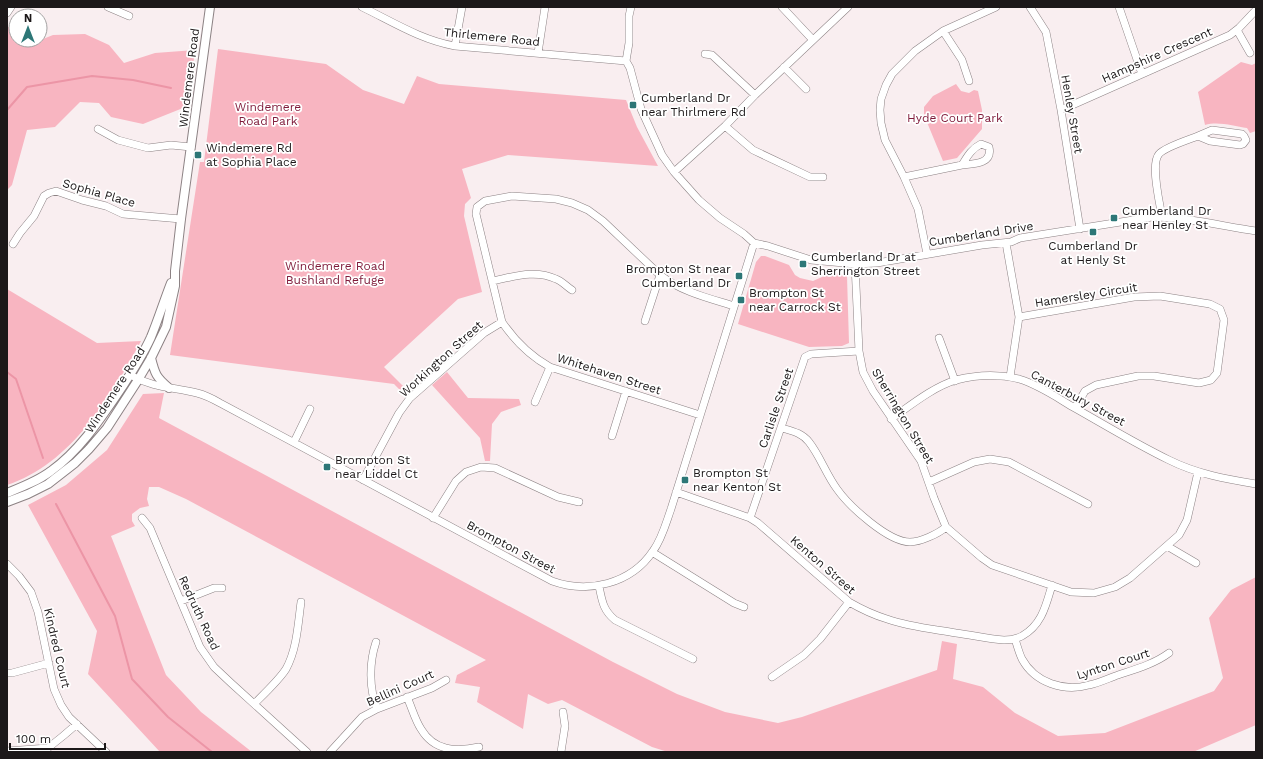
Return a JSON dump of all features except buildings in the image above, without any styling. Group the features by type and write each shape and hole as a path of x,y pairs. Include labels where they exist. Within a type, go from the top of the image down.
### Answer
{"main road":[{"name":"Windemere Road","path":"7,502 48,484 75,463 89,449 107,428 138,380 151,358 166,327 175,286 175,271 181,219 210,7"},
{"name":"Windemere Road","path":"7,493 25,486 51,471 72,454 90,433 130,375 150,338 175,271"},
{"path":"151,358 155,372 159,379 169,388"}],"street":[{"path":"7,13 11,7"},
{"path":"108,7 117,9 130,16"},
{"path":"455,46 462,7"},
{"path":"538,53 545,7"},
{"name":"Cumberland Drive","path":"630,7 629,44 626,61 630,68 641,109 659,150 674,172 699,200 720,218 744,234 754,243 811,260 855,264 877,263 996,243 1006,243 1020,238 1138,219 1162,217 1256,231"},
{"path":"782,7 813,40"},
{"path":"674,172 725,126 755,95 848,7"},
{"path":"927,254 918,209 885,140 881,123 881,99 892,74 916,51 943,31 996,7"},
{"name":"Henley Street","path":"1030,7 1046,32 1061,110 1080,229"},
{"path":"1119,7 1142,74"},
{"name":"Thirlemere Road","path":"365,8 426,39 440,43 455,46 626,61"},
{"name":"Hampshire Crescent","path":"1061,110 1230,35 1237,30 1256,10"},
{"path":"1237,30 1250,53"},
{"path":"943,31 962,60 969,81"},
{"path":"705,54 712,55 755,95"},
{"path":"784,67 806,89"},
{"path":"725,126 754,150 810,177 823,177"},
{"path":"98,130 118,140 148,148 171,145 192,147"},
{"path":"1162,217 1154,167 1156,158 1163,150 1212,130 1242,134 1246,140 1240,145 1210,141 1198,136"},
{"path":"904,177 962,165"},
{"name":"Sophia Place","path":"13,244 34,216 44,196 56,191 106,206 123,214 181,219"},
{"name":"Whitehaven Street","path":"660,275 603,221 588,210 572,203 556,199 512,196 485,201 477,207 476,214 502,322 510,334 524,349 550,367 700,414"},
{"name":"Brompton Street","path":"130,375 138,380 153,385 206,396 552,581 561,585 573,587 589,588 599,586 630,574 642,564 652,552 662,535 754,243"},
{"path":"1006,243 1019,317 1010,377"},
{"name":"Sherrington Street","path":"855,264 859,351 863,372 873,391 920,461 946,527 992,565 1071,592 1094,593 1115,587 1130,578 1179,535 1187,520 1198,472"},
{"path":"492,282 525,274 542,275 557,279 572,290"},
{"path":"645,321 660,275 669,282 688,292 734,306"},
{"name":"Hamersley Circuit","path":"1019,317 1134,296 1160,296 1210,304 1220,309 1224,320 1217,373 1211,380 1199,383 1154,376 1138,376 1096,384 1085,391 1075,408"},
{"name":"Workington Street","path":"363,480 399,413 410,398 484,333 502,322"},
{"path":"939,338 955,380"},
{"name":"Carlisle Street","path":"750,518 805,357 811,354 859,351"},
{"path":"535,402 550,367"},
{"name":"Canterbury Street","path":"891,419 934,390 955,380 978,376 1010,377 1032,384 1157,454 1198,472 1256,484"},
{"path":"612,436 626,391"},
{"path":"294,442 310,409"},
{"path":"782,428 800,434 808,441 837,489 856,511 898,540 909,542 919,541 946,527"},
{"path":"929,482 974,462 990,459 1008,462 1088,504"},
{"path":"434,518 456,481 466,472 481,467 494,468 558,497 579,502"},
{"name":"Kenton Street","path":"676,492 750,518 758,523 849,602 865,611 911,626 989,638 1005,640 1015,639"},
{"name":"Redruth Road","path":"142,518 150,528 200,647 214,666 307,752"},
{"path":"1167,546 1196,564"},
{"path":"652,552 734,603 744,607"},
{"name":"Kindred Court","path":"7,565 19,576 31,592 38,612 54,689 61,705 69,717 106,752"},
{"path":"1015,639 1024,635 1036,625 1044,613 1052,585"},
{"path":"599,586 604,607 615,620 693,659"},
{"path":"181,601 214,588 222,588"},
{"path":"254,704 285,670 291,659 302,602"},
{"path":"772,677 804,655 820,639 849,602"},
{"name":"Lynton Court","path":"1015,639 1022,660 1031,672 1043,681 1058,686 1073,688 1089,686 1158,661 1169,653"},
{"path":"376,642 372,652 371,687 372,696 377,709"},
{"path":"7,673 49,663"},
{"name":"Bellini Court","path":"330,752 362,717 377,709 432,688 446,680"},
{"path":"408,698 420,728 429,740 440,746 454,750 466,750 479,747"},
{"path":"561,752 565,726 563,712"},
{"path":"7,752 48,748 77,724"}],"green space":[{"path":"7,26 8,48 48,48 48,37 53,35 85,34 109,45 124,63 155,53 195,50 188,106 143,124 111,117 99,103 80,102 55,127 27,130 12,185 7,190"},
{"name":"Windemere Road Bushland Refuge","path":"218,49 326,64 363,90 404,104 417,76 439,84 626,100 637,127 658,166 508,155 462,169 471,198 465,204 464,216 482,292 458,299 384,367 406,389 403,393 394,384 170,355 200,162 204,162"},
{"path":"1241,62 1252,65 1256,63 1256,131 1250,133 1247,128 1226,124 1205,125 1198,92"},
{"name":"Hyde Court Park","path":"956,84 961,91 969,93 974,90 978,91 982,110 982,129 957,158 943,161 924,115 924,107 933,96"},
{"path":"761,256 765,256 789,265 795,275 800,278 813,281 831,273 843,274 847,276 849,343 842,346 809,347 738,324 756,262"},
{"path":"7,289 97,343 141,341 102,406 70,445 51,462 30,475 7,485"},
{"path":"447,372 468,398 519,399 521,405 501,412 492,424 490,461 485,461 480,438 432,385"},
{"path":"164,393 159,418 613,662 677,694 725,712 778,723 802,717 937,670 942,641 957,644 953,679 983,687 1015,713 1058,736 1105,733 1214,691 1223,678 1209,618 1231,590 1256,577 1256,725 1193,752 668,752 652,747 562,700 548,704 528,694 523,729 477,702 480,687 455,683 457,675 486,660 186,499 159,487 149,487 147,499 149,506 140,508 132,514 132,521 135,526 111,536 166,675 201,712 252,752 160,752 88,674 97,631 28,505 66,485 107,450 143,394"}],"waterway":[{"path":"7,110 27,87 92,76 133,80 171,88"},
{"path":"7,372 16,379 43,458"},
{"path":"56,504 115,616 132,679 168,717 212,752"}],"place":[{"name":"Cumberland Dr near Thirlmere Rd","path":"633,105"},
{"name":"Windemere Rd at Sophia Place","path":"198,155"},
{"name":"Cumberland Dr near Henley St","path":"1114,218"},
{"name":"Cumberland Dr at Henly St","path":"1093,232"},
{"name":"Cumberland Dr at Sherrington Street","path":"803,264"},
{"name":"Brompton St near Cumberland Dr","path":"739,276"},
{"name":"Brompton St near Carrock St","path":"741,300"},
{"name":"Brompton St near Liddel Ct","path":"327,467"},
{"name":"Brompton St near Kenton St","path":"685,480"}],"park label":[{"name":"Windemere Road Park","path":"268,114"}]}
